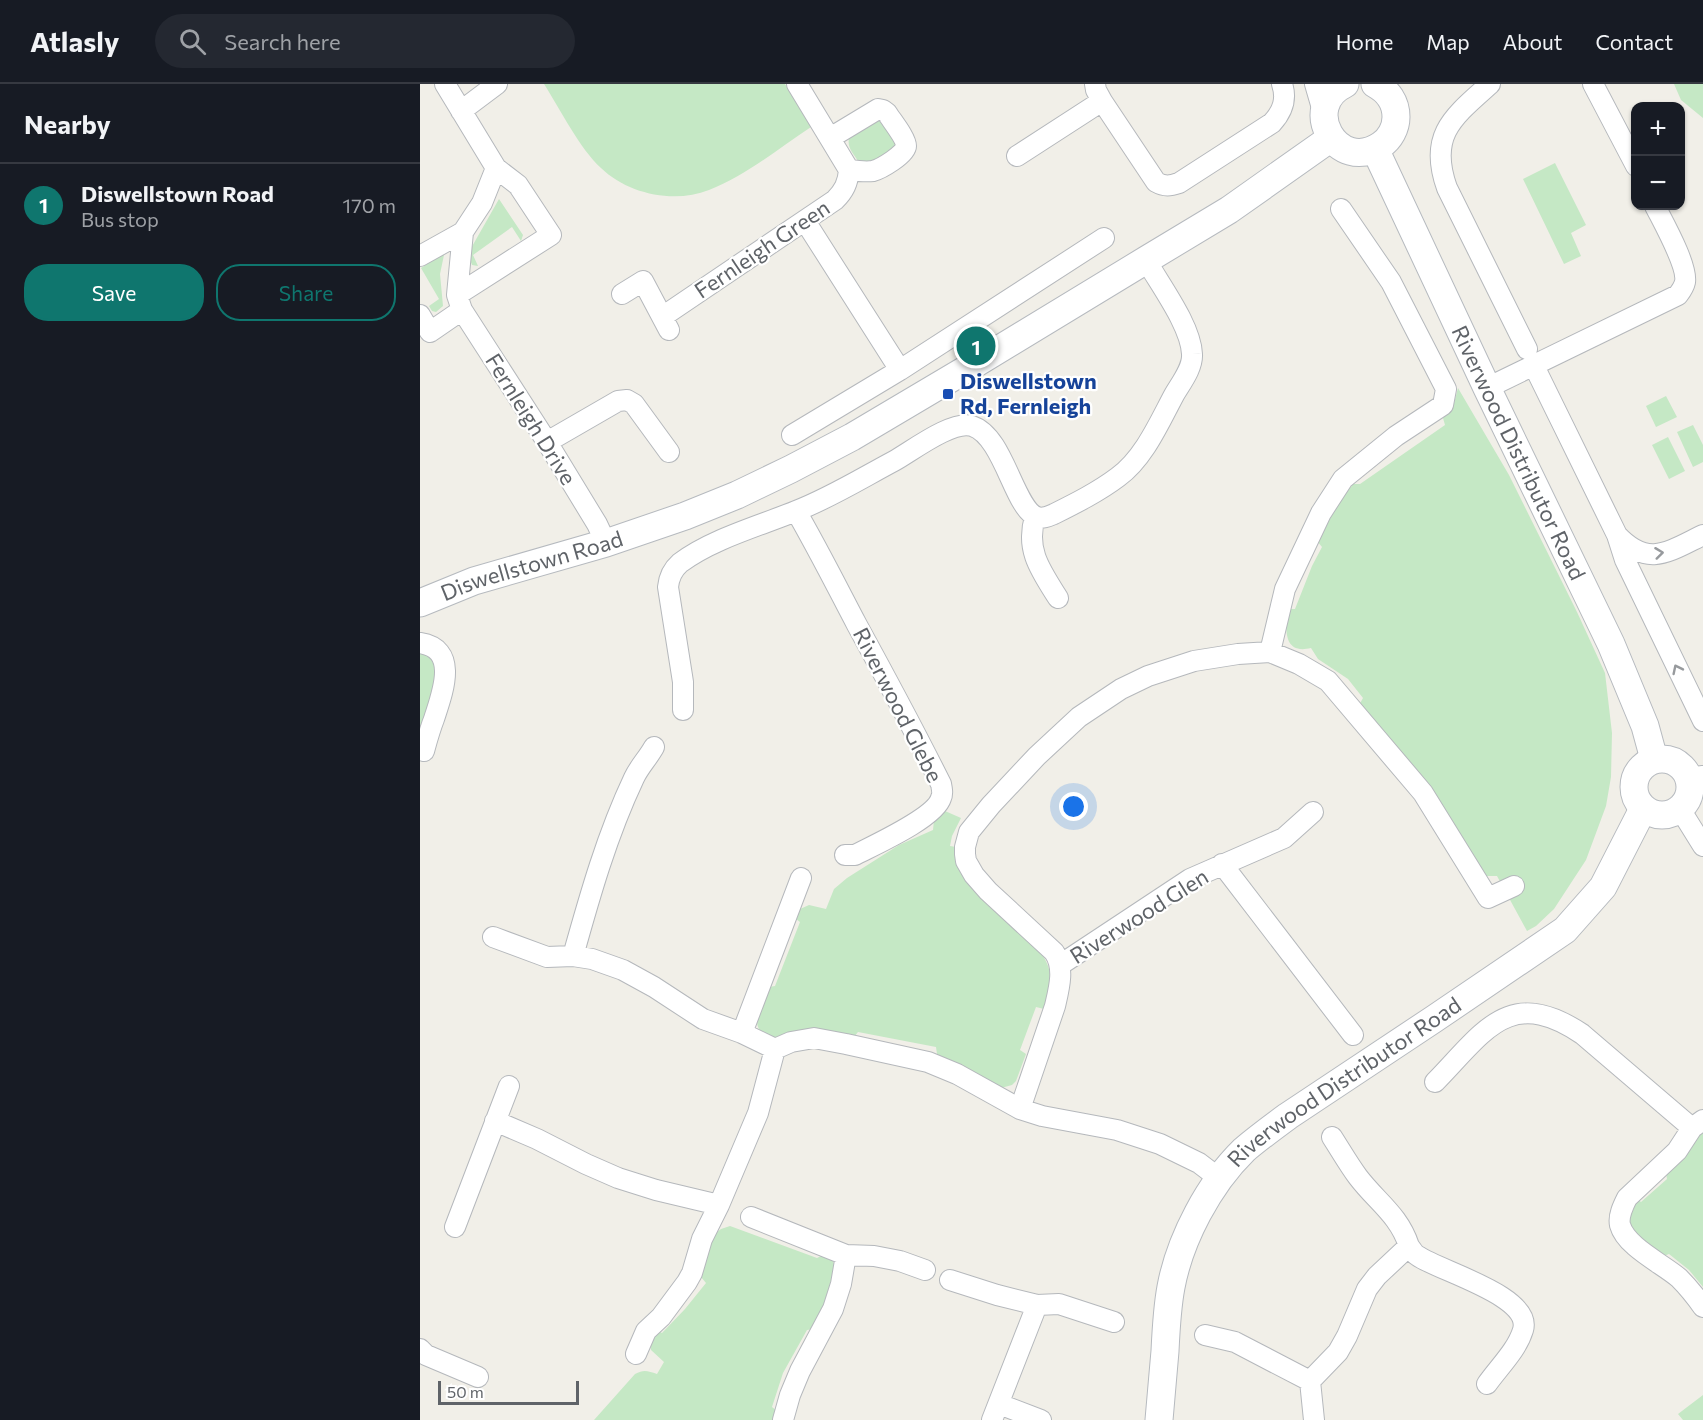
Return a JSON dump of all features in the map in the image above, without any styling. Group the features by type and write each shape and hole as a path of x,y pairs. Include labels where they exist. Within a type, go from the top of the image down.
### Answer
{"street":[{"path":"420,315 430,332 460,302 551,235 518,185 496,168 445,84"},
{"path":"461,111 497,84"},
{"path":"797,84 849,170 879,169 906,150 906,143 887,113 878,109 830,138"},
{"path":"1017,156 1099,93 1156,182 1162,186 1169,186 1179,183 1272,123 1284,104 1282,84"},
{"path":"1315,84 1327,126 1339,146 1351,152 1375,149 1385,142 1392,132 1396,120 1390,88"},
{"path":"1327,126 1326,104 1332,94 1345,84"},
{"path":"1490,84 1451,121 1445,130 1441,151 1443,175 1447,188 1617,535 1624,560 1703,721"},
{"path":"1593,84 1631,158"},
{"name":"Diswellstown Road","path":"420,603 474,581 606,543 685,516 737,495 852,437 1229,210 1327,126"},
{"name":"Riverwood Distributor Road","path":"1375,149 1611,644 1645,726 1654,759"},
{"path":"420,256 463,232 482,203 496,168"},
{"name":"Fernleigh Green","path":"622,294 643,282 665,324 835,200 849,179 849,170"},
{"path":"1270,652 1285,589 1321,513 1343,479 1396,436 1443,405 1446,389 1391,282 1341,209"},
{"path":"1487,388 1531,357 1678,295 1685,275 1683,266 1657,210"},
{"path":"805,221 900,370"},
{"path":"460,302 463,232"},
{"path":"792,435 900,370 1104,238"},
{"path":"683,710 683,682 668,587 669,579 677,565 697,552 762,523 796,511 907,454 948,429 962,425 972,426 985,434 996,450 1024,506 1035,517 1043,518 1054,514 1119,477 1134,462 1147,443 1191,364 1192,353 1187,330 1146,260"},
{"name":"Fernleigh Drive","path":"460,302 597,524 606,543"},
{"path":"547,442 618,401 627,400 634,404 669,452"},
{"name":"Riverwood Glebe","path":"796,511 904,711 942,792 937,806 923,818 855,855 845,855"},
{"path":"1035,517 1031,534 1033,553 1058,598"},
{"path":"1617,535 1634,550 1652,555 1671,551 1703,535"},
{"path":"420,643 428,644 438,651 445,671 444,684 421,755"},
{"path":"1060,965 1054,952 980,883 970,869 965,854 969,832 1037,756 1079,717 1121,689 1148,676 1194,661 1270,652 1299,664 1328,681 1423,793 1488,898 1514,886"},
{"path":"573,956 591,890 613,826 637,773 654,747"},
{"path":"1654,759 1671,760 1696,777 1690,786 1686,803 1671,814 1652,814 1643,809 1635,796 1634,779 1638,770 1654,759"},
{"name":"Riverwood Distributor Road","path":"1159,1420 1169,1301 1178,1260 1194,1220 1220,1179 1244,1151 1265,1132 1565,930 1603,887 1643,809"},
{"path":"1680,809 1703,846"},
{"name":"Riverwood Glen","path":"1020,1109 1055,1006 1060,965 1190,879 1284,838 1313,812"},
{"name":"Riverwood Glen","path":"1222,864 1353,1035"},
{"path":"742,1033 801,878"},
{"path":"493,937 547,957 573,956 592,959 623,970 703,1019 742,1033 776,1049"},
{"path":"1435,1082 1496,1022 1510,1015 1523,1012 1532,1013 1556,1020 1582,1034 1697,1124 1677,1150 1627,1198 1622,1207 1620,1226 1628,1238 1680,1279 1703,1308"},
{"path":"636,1354 645,1331 661,1317 692,1273 702,1239 720,1205 758,1112 776,1049 791,1042 814,1038 939,1066 1020,1109 1042,1116 1102,1126 1162,1144 1187,1156 1220,1179"},
{"path":"454,1227 509,1086"},
{"path":"495,1121 618,1178 667,1193 720,1205"},
{"path":"1332,1137 1359,1178 1396,1218 1409,1246 1419,1257 1479,1283 1520,1312 1524,1325 1521,1337 1487,1384"},
{"path":"751,1217 846,1255 874,1256 900,1261 925,1270"},
{"path":"1314,1420 1310,1381 1338,1352 1367,1289 1377,1276 1409,1246"},
{"path":"783,1420 800,1371 833,1309 842,1284 846,1255"},
{"path":"950,1280 1037,1305 1059,1304 1114,1322"},
{"path":"1037,1305 995,1412 1041,1420"},
{"path":"1205,1335 1235,1342 1310,1381"},
{"path":"420,1349 426,1354 478,1377"}],"green space":[{"path":"544,84 785,84 811,127 748,170 709,190 681,196 652,194 624,184 612,177 593,160"},
{"path":"1674,84 1703,84 1703,118 1685,102 1681,100"},
{"path":"882,117 899,143 897,148 875,162 858,161 850,148 849,138"},
{"path":"1555,163 1586,225 1571,233 1581,256 1564,264 1523,179"},
{"path":"499,199 523,235 521,241 512,227 473,255 478,266 472,265 469,257 470,250"},
{"path":"444,255 440,274 443,306 436,312 432,311 429,306 439,299 421,268"},
{"path":"1458,388 1509,475 1605,673 1612,733 1611,777 1606,806 1586,860 1554,909 1536,926 1527,931 1497,876 1481,876 1358,707 1363,698 1348,679 1318,659 1311,648 1295,648 1290,644 1287,632 1287,609 1295,609 1322,547 1317,541 1337,505 1353,484 1360,484 1445,425 1443,418 1453,407"},
{"path":"1666,396 1677,417 1656,427 1646,406"},
{"path":"1693,425 1703,445 1703,462 1693,467 1677,432"},
{"path":"1668,437 1685,471 1669,479 1652,445"},
{"path":"420,652 439,665 433,696 420,729"},
{"path":"945,811 961,818 950,846 956,847 972,885 990,906 1035,945 1049,969 1051,983 1049,996 1044,1009 1036,1007 1020,1050 1026,1054 1016,1081 1012,1085 1001,1088 963,1066 939,1056 936,1047 858,1032 854,1037 814,1029 779,1038 764,1034 759,1030 757,1018 759,1012 769,987 775,986 800,922 796,919 798,910 809,905 826,909 834,889 847,878 899,845 933,830 934,820"},
{"path":"1703,1130 1703,1287 1689,1270 1669,1254 1664,1256 1641,1238 1630,1225 1629,1217 1631,1208 1637,1199 1641,1202 1667,1179 1666,1173"},
{"path":"730,1226 817,1258 823,1255 833,1261 837,1273 823,1313 813,1329 807,1330 783,1373 772,1407 777,1411 776,1420 594,1420 635,1374 646,1371 657,1374 664,1362 651,1350 650,1341 660,1332 662,1333 706,1283 701,1277 712,1236"},
{"path":"1703,1395 1703,1420 1683,1420 1678,1414"}],"place":[{"name":"Diswellstown Road","path":"976,346"},
{"name":"Diswellstown Rd, Fernleigh","path":"948,394"}]}
